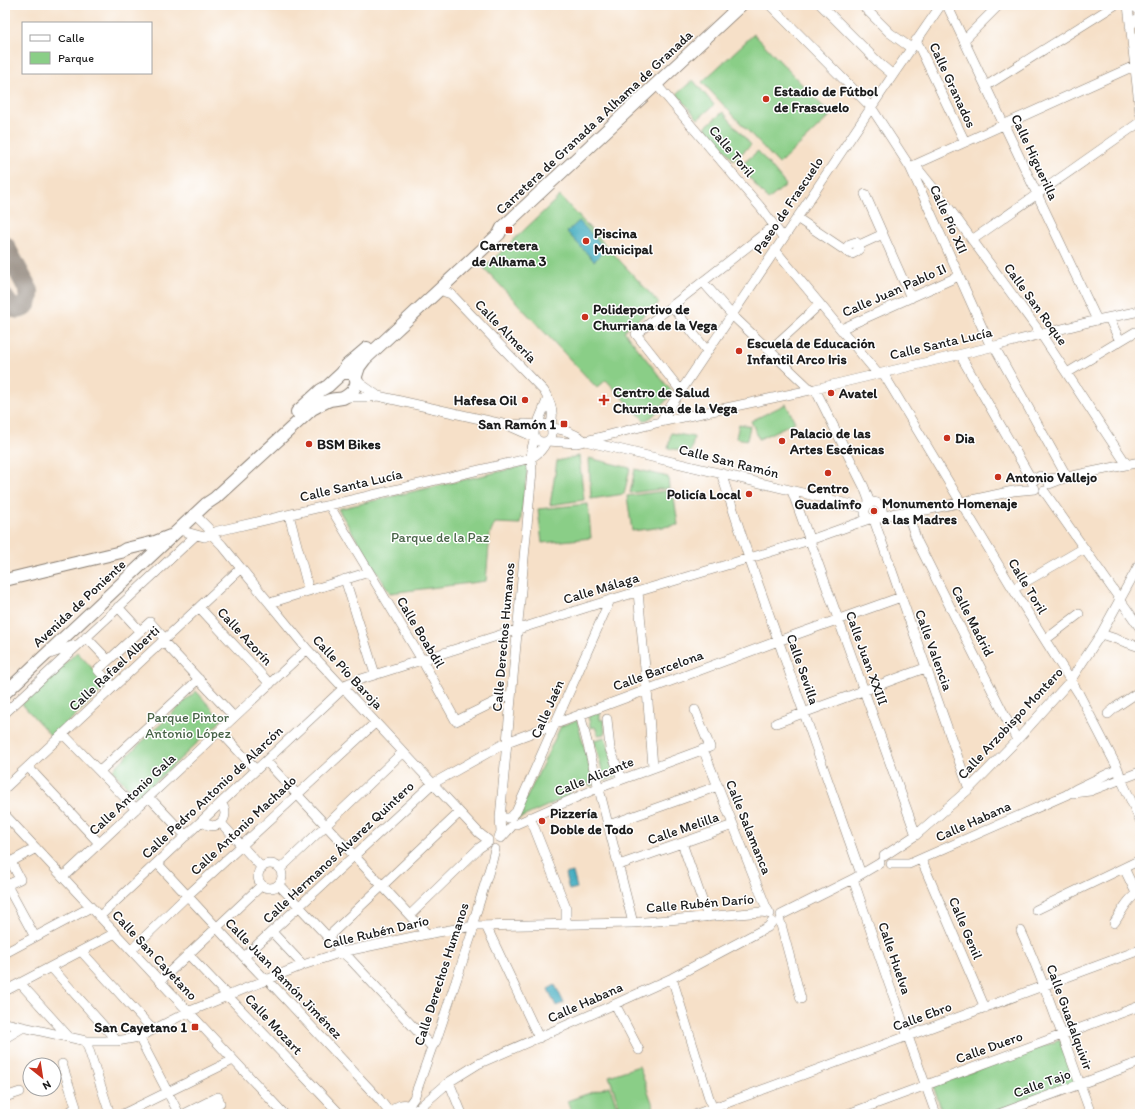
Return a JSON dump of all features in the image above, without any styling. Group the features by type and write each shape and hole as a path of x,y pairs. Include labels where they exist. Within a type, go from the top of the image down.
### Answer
{"main road":[{"name":"Carretera de Granada a Alhama de Granada","path":"502,228 499,234 365,359 351,375 348,365 361,352 444,276 496,231 502,228 741,5"},
{"path":"126,553 126,549 155,542 176,533 206,504 246,461 298,411 308,407 351,375 356,386 345,397 338,400 329,392"},
{"path":"206,504 221,493 329,392"},
{"name":"Avenida de Poniente","path":"5,693 176,533"},
{"path":"126,553 135,566 135,572"},
{"path":"5,580 126,553 150,557"}],"street":[{"name":"Calle Pío XII","path":"770,5 871,107 912,166 929,210 993,347 1066,478"},
{"path":"821,5 893,75"},
{"path":"862,5 890,33 911,48"},
{"name":"Paseo de Frascuelo","path":"660,422 941,5"},
{"name":"Calle Higuerilla","path":"947,5 1096,320"},
{"path":"964,40 998,5"},
{"path":"986,86 1115,5"},
{"path":"1128,5 1140,113"},
{"path":"1134,5 1140,12"},
{"path":"1130,26 1140,16"},
{"name":"Calle Granados","path":"916,40 965,142"},
{"path":"912,166 1134,66"},
{"name":"Calle Toril","path":"656,84 732,172 783,238"},
{"path":"972,240 1140,122"},
{"name":"Calle San Roque","path":"912,166 943,200 1041,334 1126,465"},
{"path":"865,194 911,298"},
{"path":"929,210 943,200"},
{"path":"797,218 852,254 860,248 859,245 883,234"},
{"path":"681,391 636,334 774,226"},
{"name":"Calle Toril","path":"775,250 880,373 1079,694 1118,769 1121,779 1140,820"},
{"name":"Calle Juan Pablo II","path":"841,329 959,276"},
{"path":"704,282 732,315 813,389 864,487 868,506"},
{"name":"Calle Almería","path":"440,288 444,292 451,294 548,398 552,422 550,427"},
{"path":"770,350 820,304"},
{"path":"672,306 707,351"},
{"name":"Calle Santa Lucía","path":"585,441 660,422 813,389 993,347 1096,320 1140,311"},
{"path":"1109,318 1120,341"},
{"path":"1067,373 1135,332 1140,333"},
{"path":"962,354 963,360 1029,475 1041,484 1140,628"},
{"path":"351,375 360,384 378,396 507,425 535,438 540,442 547,441"},
{"path":"345,397 370,398 378,396"},
{"path":"535,438 533,433 538,425 548,398"},
{"path":"507,425 544,424 550,427 552,435 538,454 531,458"},
{"name":"Calle San Ramón","path":"550,427 580,437 585,441"},
{"name":"Calle Derechos Humanos","path":"411,1111 414,1098 432,1047 436,1040 473,930 495,849 499,848 502,844 494,838 501,832 500,818 532,471 531,458 535,438"},
{"name":"Calle San Ramón","path":"547,441 585,441 792,491 868,506"},
{"name":"Calle Santa Lucía","path":"176,533 204,537 218,531 531,458"},
{"path":"895,513 882,508 873,502 868,506 865,514 875,519 895,513 926,510 1140,462"},
{"name":"Calle Sevilla","path":"721,473 749,558 804,714 856,876"},
{"name":"Calle Juan XXIII","path":"792,491 916,835"},
{"name":"Calle Boabdil","path":"329,505 422,660 456,721 511,694"},
{"path":"875,519 882,514 882,508"},
{"name":"Calle Madrid","path":"907,512 916,541 1018,740"},
{"name":"Calle Pío Baroja","path":"195,515 208,528 210,534 222,545 307,649 479,833 494,838 491,848 495,849"},
{"path":"289,515 309,591"},
{"name":"Calle Málaga","path":"344,688 349,683 375,674 875,519"},
{"name":"Calle Valencia","path":"875,519 925,668 969,789"},
{"path":"5,713 196,535"},
{"path":"1013,589 1084,548"},
{"name":"Calle Arzobispo Montero","path":"882,860 916,835 969,789 1018,740 1070,681 1101,634 1140,563"},
{"name":"Calle Rafael Alberti","path":"5,788 241,568"},
{"path":"270,603 369,572"},
{"path":"345,579 375,674"},
{"path":"638,592 653,767"},
{"name":"Calle Barcelona","path":"432,784 507,742 901,597"},
{"name":"Calle Jaén","path":"500,818 510,818 516,812 610,600"},
{"name":"Calle Azorín","path":"199,607 270,684"},
{"path":"118,608 140,631"},
{"path":"1045,640 1079,614"},
{"path":"113,687 98,670 150,622 164,640 234,718"},
{"path":"1101,634 1140,647"},
{"path":"86,637 108,660"},
{"path":"44,657 78,644"},
{"name":"Calle Antonio Gala","path":"63,877 307,649"},
{"path":"776,723 804,714 925,668"},
{"path":"100,771 199,679"},
{"name":"Calle Pedro Antonio de Alarcón","path":"100,916 344,688"},
{"path":"1108,714 1140,691"},
{"path":"695,710 710,747 703,749"},
{"path":"580,714 633,923"},
{"path":"607,719 610,749 622,778"},
{"name":"Calle Antonio Machado","path":"131,950 187,896 376,723"},
{"path":"220,731 256,770"},
{"path":"64,734 136,809"},
{"name":"Calle Alicante","path":"494,838 512,826 530,817 599,787 703,749"},
{"name":"Calle Salamanca","path":"703,749 766,907 776,918 801,999"},
{"path":"280,869 403,752"},
{"path":"266,761 427,934"},
{"path":"28,767 99,843"},
{"name":"Calle Habana","path":"882,860 881,865 884,867 891,864 910,864 1118,769"},
{"name":"Calle Habana","path":"1066,794 1090,791 1140,772"},
{"name":"Calle Hermanos Álvarez Quintero","path":"244,958 432,784"},
{"path":"608,825 718,786"},
{"path":"149,797 186,836"},
{"path":"202,821 210,826 216,826 221,823 225,812 224,807 221,804"},
{"path":"328,937 459,812"},
{"name":"Calle San Cayetano","path":"5,815 284,1114"},
{"path":"530,817 566,908 566,924"},
{"path":"221,823 262,868"},
{"name":"Calle Melilla","path":"619,865 733,825"},
{"path":"410,915 480,848 494,838"},
{"path":"682,843 708,917"},
{"path":"35,937 6,883 20,878 8,864 36,848"},
{"name":"Calle Genil","path":"922,859 985,1008"},
{"name":"Calle Habana","path":"411,1111 449,1082 478,1064 672,978 768,927 776,918 856,876 882,860"},
{"path":"1036,910 1140,860"},
{"name":"Calle Juan Ramón Jiménez","path":"157,863 244,958 268,980 374,1093 390,1113"},
{"path":"273,864 280,869 282,875 279,885 268,888 262,885 258,874 265,865 273,864"},
{"path":"1114,924 1130,899 1138,893 1124,868"},
{"name":"Calle Huelva","path":"856,876 908,1036 936,1114"},
{"path":"160,981 262,885"},
{"path":"279,885 432,1047"},
{"path":"5,953 91,908"},
{"name":"Calle Rubén Darío","path":"5,1023 86,1041 117,1041 139,1037 188,1012 303,965 342,952 473,926 633,923 762,912 776,918"},
{"path":"486,926 539,1038"},
{"name":"Calle Guadalquivir","path":"1021,931 1035,961 1091,1114"},
{"path":"272,932 303,965"},
{"path":"5,991 115,933"},
{"name":"Calle Ebro","path":"697,1114 714,1111 908,1036 1140,950"},
{"path":"81,951 153,1030"},
{"name":"Calle Mozart","path":"188,954 340,1114"},
{"path":"51,967 117,1041"},
{"path":"672,978 714,1111"},
{"path":"20,983 69,1037"},
{"path":"615,1004 639,1050"},
{"name":"Calle Duero","path":"848,1114 1140,1006"},
{"path":"5,1038 22,1028"},
{"path":"139,1037 179,1114"},
{"path":"86,1041 110,1114"},
{"path":"124,1114 233,1060"},
{"name":"Calle Tajo","path":"999,1114 1140,1062"},
{"path":"62,1064 76,1107 67,1114"},
{"path":"449,1082 462,1114"},
{"path":"5,1097 20,1092"},
{"path":"184,1114 218,1097 220,1103 198,1114"},
{"path":"390,1113 395,1107 402,1104 411,1111"}],"green space":[{"name":"Estadio de Fútbol de Frascuelo","path":"754,34 831,115 779,164 702,82"},
{"path":"693,80 714,105 698,119 677,94"},
{"path":"723,112 751,145 734,160 705,127"},
{"path":"758,151 786,185 768,200 740,166"},
{"name":"Polideportivo de Churriana de la Vega","path":"560,196 659,303 624,331 672,392 660,409 648,419 644,420 606,380 597,388 484,268"},
{"path":"786,404 795,422 759,439 751,421"},
{"path":"739,424 750,426 747,440 736,438"},
{"path":"671,433 694,437 691,452 668,448"},
{"path":"579,456 584,500 550,505 557,461"},
{"path":"589,458 630,468 624,494 591,499"},
{"name":"Parque de la Paz","path":"528,465 520,524 495,523 490,534 486,581 390,593 338,509"},
{"path":"635,469 668,477 669,488 630,493"},
{"path":"673,490 678,525 632,531 627,496"},
{"path":"588,504 591,538 542,543 538,509"},
{"path":"77,652 108,685 52,737 22,704"},
{"name":"Parque Pintor Antonio López","path":"196,691 222,720 138,798 112,770"},
{"path":"600,712 600,720 604,720 605,734 598,735 595,727 591,728 588,716"},
{"path":"577,720 594,785 590,786 588,783 569,792 569,796 516,820 561,726"},
{"path":"605,737 618,776 605,781 594,740"},
{"path":"1060,1040 1076,1082 988,1114 943,1114 933,1086"},
{"path":"639,1066 654,1108 637,1114 622,1114 609,1076"},
{"path":"610,1086 617,1107 598,1114 572,1114 567,1101"}],"water":[{"name":"Piscina Municipal","path":"579,221 606,250 594,261 567,232"},
{"path":"573,872 577,888 569,890 565,874"},
{"path":"555,985 564,1003 556,1006 548,989"}],"taxiway":[{"path":"5,246 29,291 27,302 25,306 21,308 17,309 13,307 5,299"}],"place":[{"name":"Estadio de Fútbol de Frascuelo","path":"766,99"},
{"name":"Carretera de Alhama 3","path":"509,230"},
{"name":"Piscina Municipal","path":"586,241"},
{"name":"Polideportivo de Churriana de la Vega","path":"585,317"},
{"name":"Escuela de Educación Infantil Arco Iris","path":"739,351"},
{"name":"Avatel","path":"831,393"},
{"name":"Hafesa Oil","path":"525,400"},
{"name":"Centro de Salud Churriana de la Vega","path":"604,400"},
{"name":"San Ramón 1","path":"564,424"},
{"name":"Dia","path":"947,438"},
{"name":"Palacio de las Artes Escénicas","path":"782,441"},
{"name":"BSM Bikes","path":"309,444"},
{"name":"Centro Guadalinfo","path":"828,473"},
{"name":"Antonio Vallejo","path":"998,477"},
{"name":"Policía Local","path":"749,494"},
{"name":"Monumento Homenaje a las Madres","path":"874,511"},
{"name":"Pizzería Doble de Todo","path":"542,821"},
{"name":"San Cayetano 1","path":"195,1027"}]}
